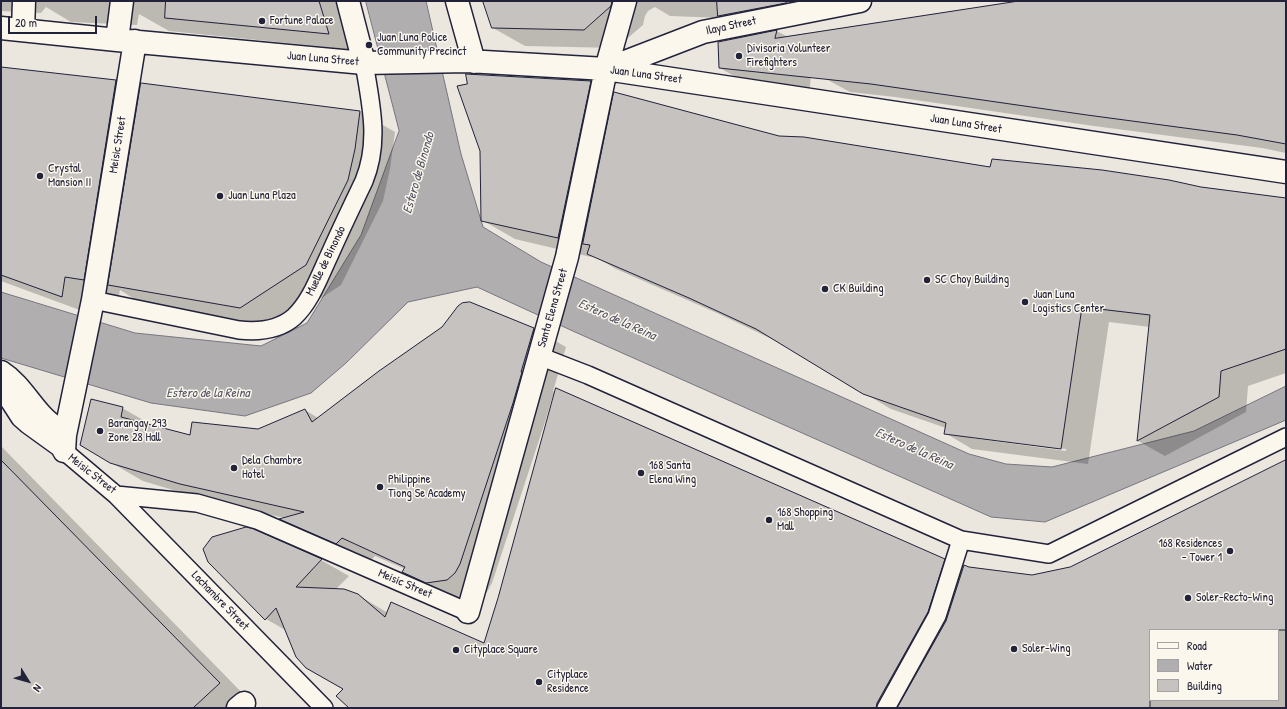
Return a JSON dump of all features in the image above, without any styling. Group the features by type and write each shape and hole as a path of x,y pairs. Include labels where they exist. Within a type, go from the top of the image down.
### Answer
{"street":[{"path":"23,30 24,1"},
{"name":"Meisic Street","path":"64,443 91,308 126,41 122,1"},
{"name":"Muelle de Binondo","path":"348,1 369,63"},
{"path":"457,1 471,61"},
{"name":"Santa Elena Street","path":"468,612 567,257 606,69 625,1"},
{"name":"Ilaya Street","path":"606,69 703,32 819,5 860,1"},
{"name":"Juan Luna Street","path":"1,28 369,63 471,61 606,69 1286,172"},
{"path":"1,372 17,385 42,416 53,426 64,443"}],"lane":[{"name":"Muelle de Binondo","path":"91,308 252,331 266,330 279,326 293,317 310,296 364,182 370,163 374,132 369,63"},
{"path":"539,356 588,376 961,540 1049,554 1286,437"},
{"path":"1,393 24,421 64,443"},
{"name":"Meisic Street","path":"64,443 116,495 197,503 257,520 468,612"},
{"name":"Lachambre Street","path":"116,495 324,708"},
{"path":"886,708 937,616 961,540"}],"shaded area":[{"path":"1,1 1286,1 1286,708 1,708"}],"water":[{"path":"366,1 426,1 461,154 483,227 541,262 969,454 1006,464 1052,467 1194,431 1286,386 1286,420 1045,522 991,517 477,287 408,302 346,363 311,393 245,416 151,403 1,358 1,292 135,333 261,346 307,323 361,235 399,131"}],"building":[{"name":"Fortune Palace","path":"166,1 319,1 329,34 165,18"},
{"path":"483,1 612,1 611,6 584,30 492,28"},
{"path":"717,1 786,1 786,3 718,16"},
{"path":"1019,1 1286,1 1286,144 1237,135 871,84 719,68 718,42 777,30 775,38"},
{"name":"Crystal Mansion II","path":"1,67 116,80 84,280 65,277 62,297 1,275"},
{"path":"466,74 591,81 558,238 481,221 480,151 457,86 467,84"},
{"name":"Juan Luna Plaza","path":"141,83 360,111 355,149 348,180 306,265 240,308 108,285"},
{"path":"614,92 779,136 804,137 990,167 992,159 1102,170 1169,180 1201,187 1286,198 1286,349 1221,371 1219,397 1137,441 1150,315 1082,307 1061,449 944,434 946,423 863,394 756,329 587,254 590,245 583,244"},
{"path":"470,302 534,328 513,403 460,564 455,573 447,580 426,583 402,572 405,567 342,538 336,544 279,519 304,512 180,484 110,463 80,445 91,399 123,407 121,417 190,435 192,422 258,429 305,409 312,422 379,371 442,327 458,306 462,303"},
{"name":"168 Santa Elena Wing","path":"556,388 945,559 928,612 877,703 876,708 349,708 336,696 343,689 306,668 296,657 276,608 265,620 208,562 203,549 212,537 246,527 254,529 322,559 296,587 344,589 358,594 385,617 391,602 484,643 498,598"},
{"path":"1,460 220,683 193,708 1,708"},
{"path":"1286,460 1286,630 1149,629 1150,708 897,708 946,621 964,565 969,567 1032,575 1070,567"}],"place":[{"name":"Fortune Palace","path":"262,21"},
{"name":"Juan Luna Police Community Precinct","path":"369,45"},
{"name":"Divisoria Volunteer Firefighters","path":"739,56"},
{"name":"Crystal Mansion II","path":"40,176"},
{"name":"Juan Luna Plaza","path":"220,196"},
{"name":"SC Choy Building","path":"927,280"},
{"name":"CK Building","path":"825,289"},
{"name":"Juan Luna Logistics Center","path":"1025,302"},
{"name":"Barangay 293 Zone 28 Hall","path":"100,431"},
{"name":"Dela Chambre Hotel","path":"234,468"},
{"name":"168 Santa Elena Wing","path":"641,473"},
{"name":"Philippine Tiong Se Academy","path":"380,487"},
{"name":"168 Shopping Mall","path":"769,520"},
{"name":"168 Residences - Tower 1","path":"1230,551"},
{"name":"Soler-Recto-Wing","path":"1188,598"},
{"name":"Soler-Wing","path":"1014,649"},
{"name":"Cityplace Square","path":"456,650"},
{"name":"Cityplace Residence","path":"539,682"}],"water label":[{"name":"Estero de Binondo","path":"419,173"},
{"name":"Estero de la Reina","path":"617,320"},
{"name":"Estero de la Reina","path":"208,394"},
{"name":"Estero de la Reina","path":"914,449"}]}
